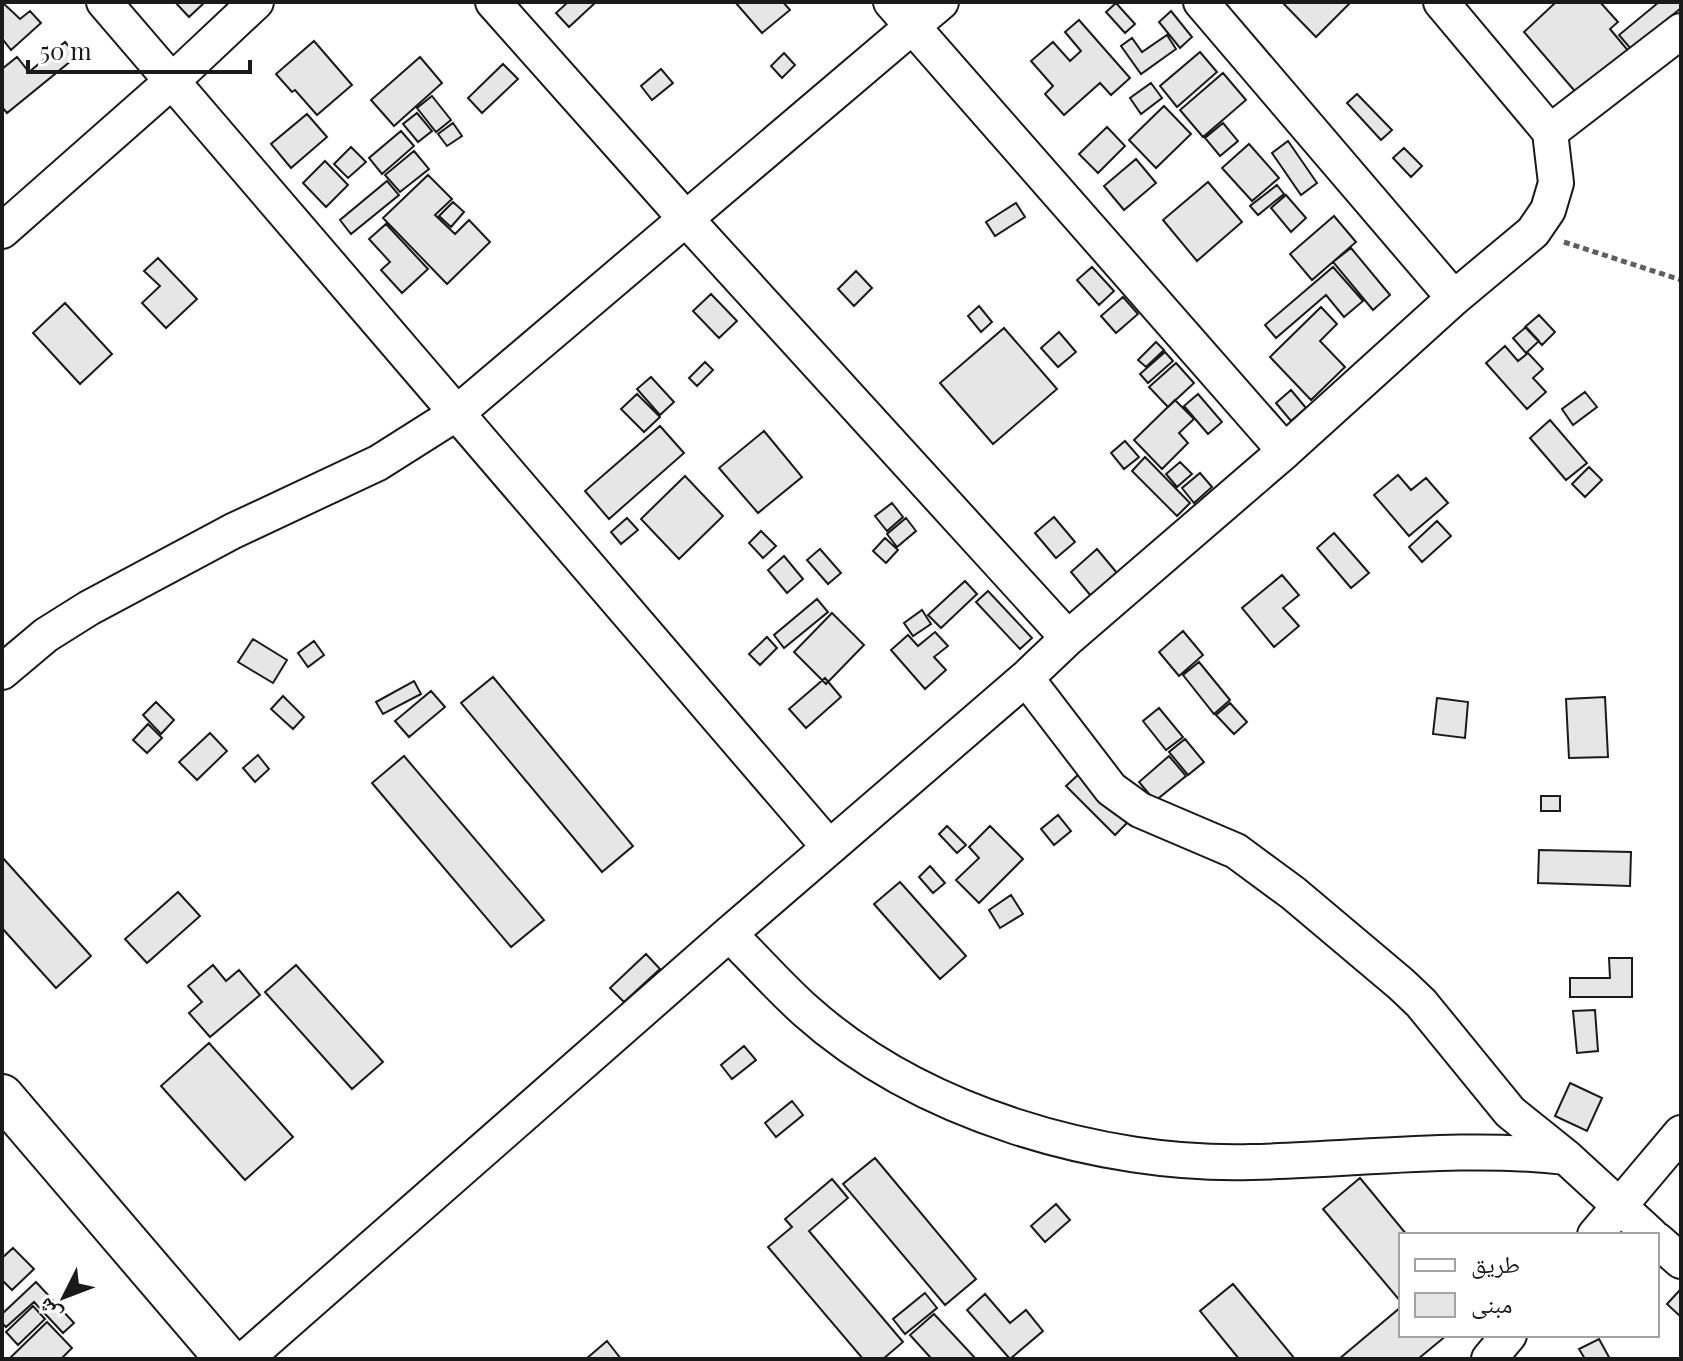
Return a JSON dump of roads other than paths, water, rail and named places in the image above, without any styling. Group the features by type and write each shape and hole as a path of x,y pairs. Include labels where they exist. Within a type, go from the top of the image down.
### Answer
{"main road":[{"path":"2,1096 227,1359"}],"street":[{"path":"104,2 829,847"},
{"path":"2,231 172,81 256,2"},
{"path":"493,2 1068,638"},
{"path":"2,672 46,635 89,608 233,531 378,463 457,413 686,219 901,14 941,2"},
{"path":"1201,2 1454,298"},
{"path":"245,1359 1533,232 1548,210 1556,183 1550,132 1441,2"},
{"path":"901,14 1285,451"},
{"path":"1550,132 1681,31"},
{"path":"1026,678 1111,789 1140,810 1236,851 1293,893 1421,1003 1510,1112 1566,1157 1649,1233"},
{"path":"729,934 807,1012 873,1061 947,1100 1028,1131 1090,1148 1165,1159 1246,1163 1487,1152 1566,1157"},
{"path":"1597,1233 1681,1133"},
{"path":"1659,1242 1681,1261"},
{"path":"1489,1359 1507,1337"}]}
